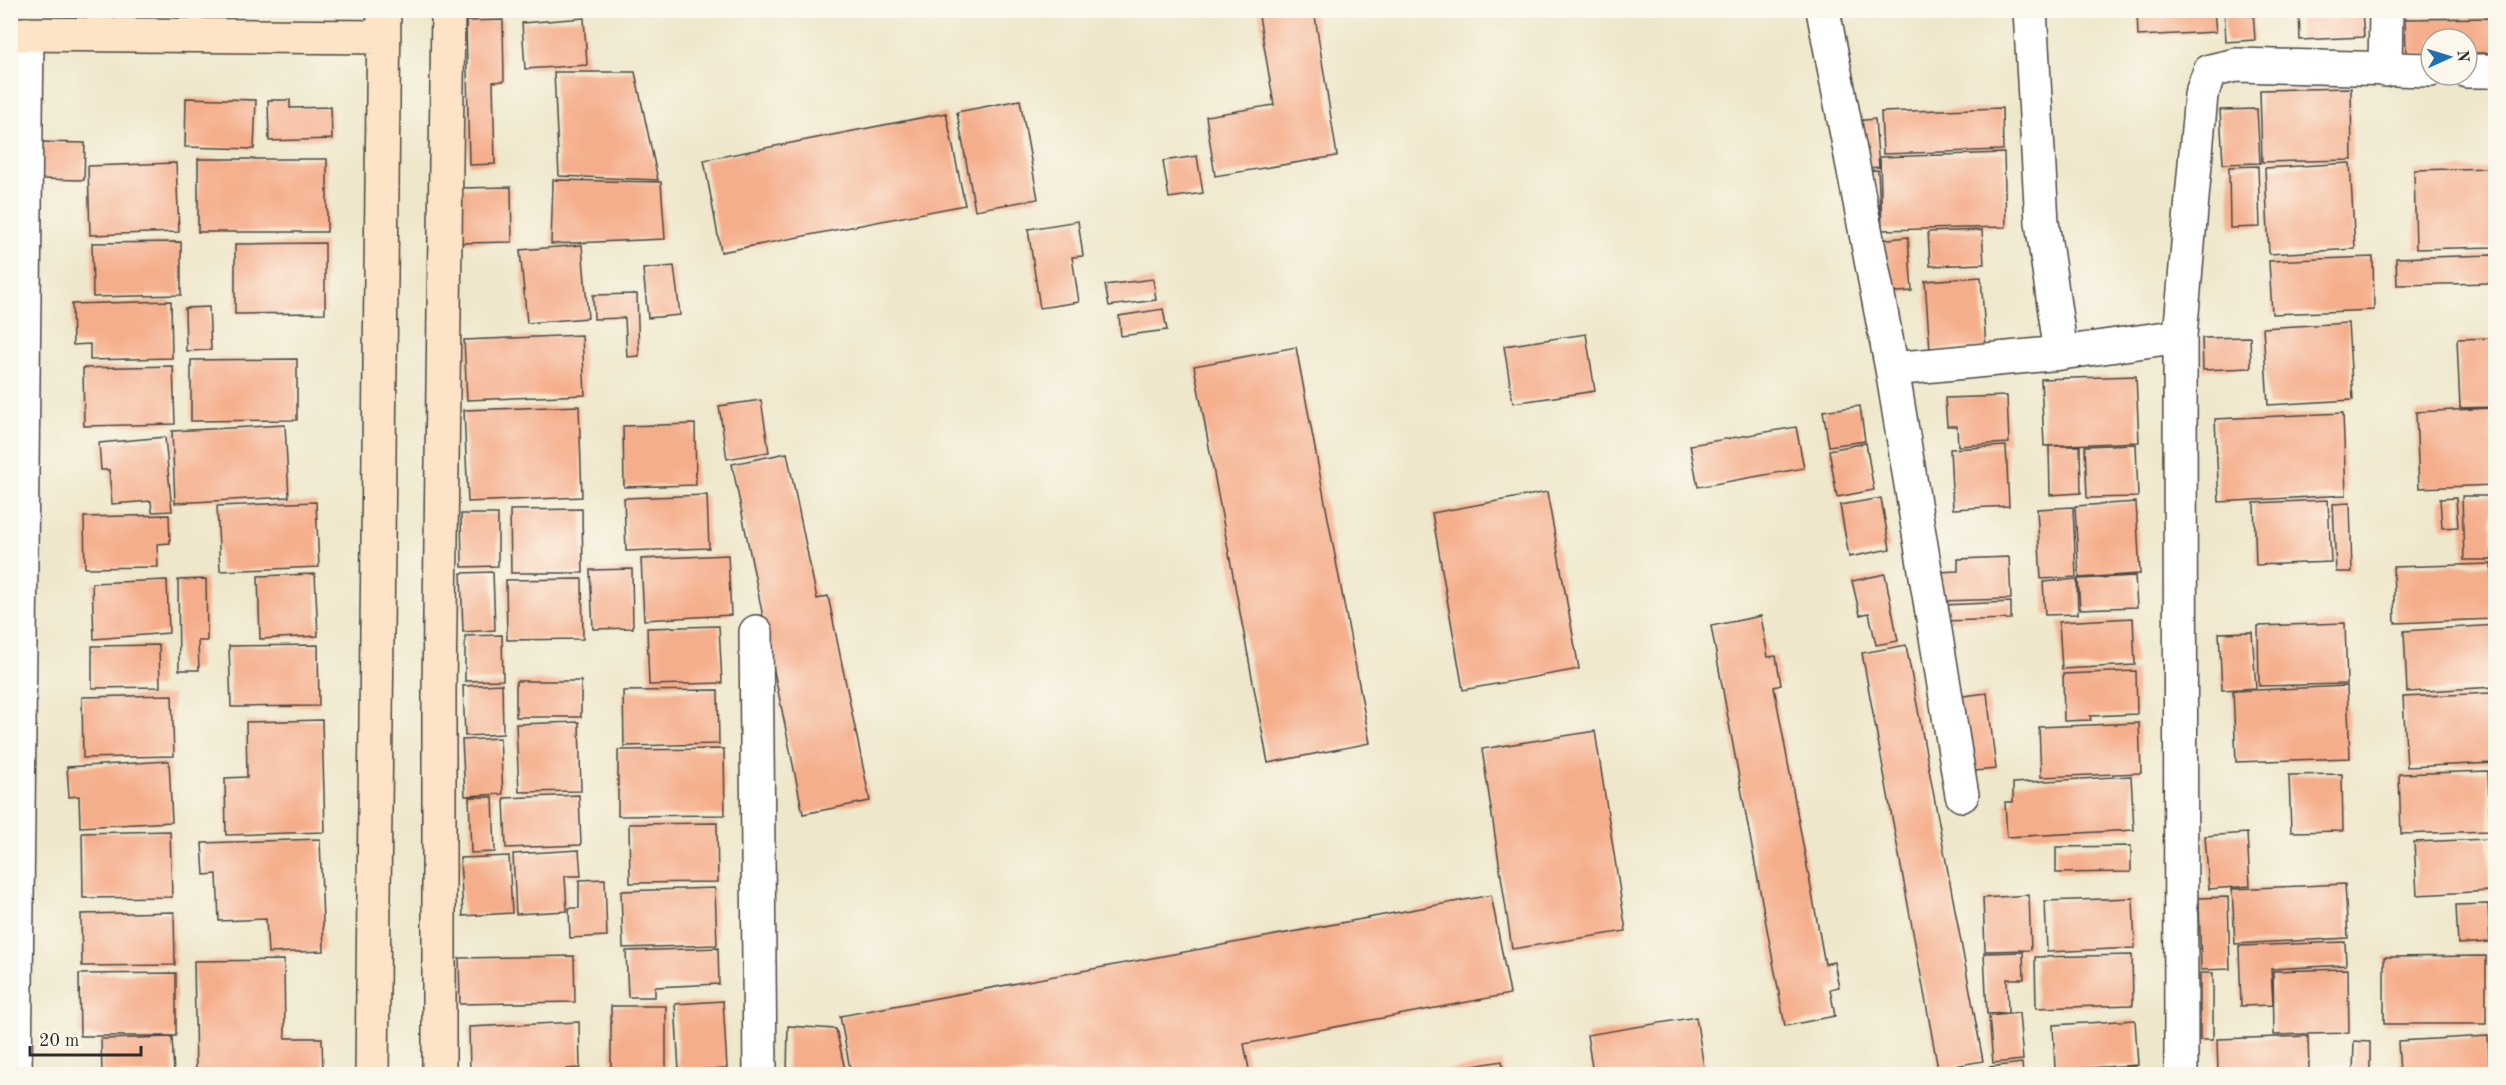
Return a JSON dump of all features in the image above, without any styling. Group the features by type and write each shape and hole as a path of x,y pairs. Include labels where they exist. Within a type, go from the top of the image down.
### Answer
{"main road":[{"path":"439,1074 439,691 448,10"},
{"path":"19,34 384,24 372,1074"}],"street":[{"path":"1823,10 1892,369 1962,795"},
{"path":"2030,10 2042,222 2061,353"},
{"path":"2385,70 2386,10"},
{"path":"15,1074 19,34"},
{"path":"2181,1074 2180,336 2201,95 2210,71 2236,65 2419,70"},
{"path":"2479,71 2496,71"},
{"path":"1892,369 2061,353 2180,336"},
{"path":"756,632 760,1074"}],"building":[{"path":"1258,10 1314,10 1337,156 1215,176 1206,116 1274,105"},
{"path":"2137,10 2214,10 2216,32 2138,36"},
{"path":"2224,10 2253,10 2255,40 2226,42"},
{"path":"2299,10 2362,10 2364,37 2300,40"},
{"path":"2409,10 2496,10 2496,13 2409,13"},
{"path":"584,18 587,65 525,69 522,23"},
{"path":"2496,18 2496,53 2479,53 2479,27 2419,27 2419,54 2406,54 2405,19"},
{"path":"503,20 504,81 493,82 495,164 469,165 466,21"},
{"path":"554,72 635,72 658,180 559,176"},
{"path":"2351,88 2352,160 2262,162 2260,90"},
{"path":"186,98 256,100 254,149 185,147"},
{"path":"268,100 290,100 290,108 331,107 332,139 269,141"},
{"path":"1020,100 1038,199 975,210 957,112"},
{"path":"2002,108 2003,150 1883,154 1881,112"},
{"path":"2257,109 2260,163 2223,164 2220,110"},
{"path":"946,113 965,205 721,252 704,160"},
{"path":"1875,119 1879,167 1858,169 1854,121"},
{"path":"39,142 85,143 84,180 37,179"},
{"path":"2004,153 2006,227 1882,230 1880,157"},
{"path":"1197,156 1203,193 1169,198 1163,161"},
{"path":"198,159 327,159 327,232 198,232"},
{"path":"176,163 179,232 90,235 88,166"},
{"path":"2350,163 2355,249 2269,254 2265,168"},
{"path":"2258,166 2260,227 2230,228 2229,167"},
{"path":"2493,168 2495,247 2416,249 2414,170"},
{"path":"1878,170 1880,214 1864,215 1861,171"},
{"path":"553,180 661,182 665,239 551,244"},
{"path":"511,187 512,242 460,243 460,188"},
{"path":"1078,221 1083,256 1072,257 1079,302 1040,308 1028,229"},
{"path":"1982,230 1984,264 1930,266 1928,232"},
{"path":"1908,237 1912,291 1884,293 1879,240"},
{"path":"181,242 181,295 93,297 92,243"},
{"path":"325,243 325,313 235,314 235,244"},
{"path":"582,245 588,318 527,323 520,250"},
{"path":"2493,255 2493,283 2397,285 2396,258"},
{"path":"2373,257 2374,310 2272,314 2269,261"},
{"path":"674,266 680,315 648,318 643,269"},
{"path":"1981,277 1986,347 1930,350 1925,281"},
{"path":"1153,279 1156,300 1109,306 1105,285"},
{"path":"637,294 639,356 627,357 625,318 594,319 593,295"},
{"path":"171,301 172,358 90,360 90,344 73,345 72,304"},
{"path":"209,307 211,350 186,351 185,308"},
{"path":"1163,309 1167,330 1121,336 1119,316"},
{"path":"2348,323 2353,400 2268,405 2263,328"},
{"path":"1586,334 1595,391 1513,403 1504,346"},
{"path":"582,335 585,395 467,400 464,340"},
{"path":"2250,337 2251,368 2203,370 2202,338"},
{"path":"2496,338 2496,407 2460,408 2457,339"},
{"path":"1296,347 1370,743 1268,763 1194,366"},
{"path":"297,359 297,420 191,421 191,360"},
{"path":"173,366 175,424 84,426 83,368"},
{"path":"2136,376 2139,442 2044,446 2041,379"},
{"path":"2007,396 2009,443 1958,446 1957,426 1947,426 1945,398"},
{"path":"761,400 769,452 727,459 719,406"},
{"path":"579,406 582,497 468,502 464,410"},
{"path":"1860,406 1865,441 1829,446 1823,411"},
{"path":"2492,408 2495,485 2419,488 2416,412"},
{"path":"2343,413 2346,495 2219,502 2215,419"},
{"path":"695,424 696,485 624,487 623,426"},
{"path":"285,425 289,497 175,503 172,431"},
{"path":"1796,427 1804,468 1698,487 1690,445"},
{"path":"165,437 172,511 152,512 151,501 112,504 109,470 101,470 99,443"},
{"path":"1866,443 1874,490 1837,497 1829,450"},
{"path":"2136,444 2138,497 2087,498 2085,446"},
{"path":"2006,446 2009,506 1953,509 1950,449"},
{"path":"2049,446 2080,446 2081,493 2050,495"},
{"path":"787,453 817,599 828,596 870,801 803,814 732,464"},
{"path":"1547,492 1579,669 1463,690 1432,513"},
{"path":"707,495 709,548 626,551 624,498"},
{"path":"2462,496 2491,496 2492,560 2464,560"},
{"path":"1881,498 1890,549 1849,557 1840,505"},
{"path":"2456,498 2458,527 2442,528 2440,499"},
{"path":"2328,500 2331,562 2256,565 2254,503"},
{"path":"316,502 319,567 220,571 217,506"},
{"path":"2136,502 2140,574 2079,578 2075,506"},
{"path":"2350,503 2352,572 2336,572 2333,504"},
{"path":"2073,507 2076,577 2041,579 2037,509"},
{"path":"582,509 583,573 511,573 510,510"},
{"path":"461,514 498,514 498,566 462,567"},
{"path":"169,515 170,543 157,544 158,567 85,568 84,517"},
{"path":"728,555 731,615 644,620 641,559"},
{"path":"2009,557 2011,599 1940,601 1939,572 1958,571 1958,559"},
{"path":"2491,564 2493,619 2395,623 2393,567"},
{"path":"632,569 633,628 593,629 590,570"},
{"path":"493,572 495,630 463,632 461,573"},
{"path":"315,574 318,636 260,639 258,576"},
{"path":"1885,574 1898,641 1876,645 1869,613 1860,615 1852,581"},
{"path":"2135,576 2137,607 2080,609 2078,579"},
{"path":"206,579 207,641 198,641 199,670 179,670 178,580"},
{"path":"582,579 583,639 507,640 506,580"},
{"path":"2077,579 2078,614 2045,615 2043,582"},
{"path":"167,580 169,633 94,639 92,583"},
{"path":"2011,602 2011,619 1943,621 1943,605"},
{"path":"1761,616 1768,657 1776,656 1781,685 1774,687 1825,964 1834,962 1839,987 1830,989 1835,1016 1785,1026 1711,626"},
{"path":"2133,618 2135,665 2062,669 2059,622"},
{"path":"2345,623 2347,684 2259,686 2258,626"},
{"path":"2496,625 2496,687 2407,692 2404,631"},
{"path":"719,626 722,683 649,685 647,628"},
{"path":"2252,632 2256,688 2222,690 2219,633"},
{"path":"502,635 503,680 465,681 465,636"},
{"path":"159,645 160,687 92,688 92,646"},
{"path":"318,645 319,706 231,707 229,646"},
{"path":"1906,645 1983,1061 1938,1069 1862,653"},
{"path":"2136,671 2137,714 2090,716 2091,720 2064,721 2063,674"},
{"path":"516,681 581,681 581,717 516,717"},
{"path":"502,684 503,734 465,736 463,686"},
{"path":"2347,686 2350,758 2236,762 2233,691"},
{"path":"718,690 719,744 624,746 623,691"},
{"path":"1987,693 1996,769 1964,772 1955,697"},
{"path":"2492,693 2495,763 2407,767 2403,697"},
{"path":"172,695 174,756 83,758 82,697"},
{"path":"322,720 325,832 226,835 225,778 247,777 246,722"},
{"path":"579,722 581,791 519,792 516,724"},
{"path":"2139,723 2141,773 2041,777 2039,727"},
{"path":"1595,731 1626,931 1512,949 1482,749"},
{"path":"500,738 503,794 465,796 462,740"},
{"path":"724,749 725,815 618,816 618,750"},
{"path":"169,761 172,822 80,827 79,796 69,797 67,767"},
{"path":"2488,771 2490,831 2401,834 2399,774"},
{"path":"2342,774 2343,831 2291,832 2289,775"},
{"path":"2131,776 2134,830 2007,837 2005,802 2013,802 2013,783"},
{"path":"579,795 581,845 506,848 504,798"},
{"path":"469,797 493,797 495,852 471,853"},
{"path":"717,823 718,882 630,883 629,824"},
{"path":"170,831 172,897 83,898 82,833"},
{"path":"2247,833 2250,886 2209,889 2205,836"},
{"path":"320,839 324,951 268,953 266,919 219,921 217,874 204,875 202,843"},
{"path":"2488,839 2491,891 2417,895 2414,842"},
{"path":"2131,846 2131,872 2056,873 2056,847"},
{"path":"579,850 581,876 565,876 567,911 516,914 513,854"},
{"path":"509,856 512,913 463,916 460,858"},
{"path":"605,879 607,936 570,938 569,908 579,908 579,880"},
{"path":"2345,884 2348,938 2235,944 2232,889"},
{"path":"715,888 717,945 623,948 621,891"},
{"path":"1491,895 1510,994 1244,1044 1250,1074 851,1074 840,1016"},
{"path":"2029,895 2031,950 1985,951 1983,898"},
{"path":"2228,897 2230,969 2201,970 2199,898"},
{"path":"2133,898 2135,948 2047,952 2045,901"},
{"path":"2488,904 2490,942 2458,944 2456,905"},
{"path":"174,912 175,965 82,966 81,914"},
{"path":"2345,942 2346,965 2271,969 2273,1005 2241,1006 2239,946"},
{"path":"718,948 719,984 655,987 655,997 628,997 626,951"},
{"path":"2023,952 2024,979 2007,979 2008,1013 1987,1014 1984,953"},
{"path":"2132,955 2133,1005 2036,1008 2035,957"},
{"path":"574,956 575,1002 460,1004 459,958"},
{"path":"2486,956 2486,1024 2384,1024 2384,957"},
{"path":"284,960 285,1038 322,1038 323,1074 196,1074 194,961"},
{"path":"2348,969 2349,1033 2274,1035 2273,971"},
{"path":"176,973 176,1036 80,1036 79,974"},
{"path":"2200,973 2213,973 2213,1040 2200,1040"},
{"path":"723,1001 727,1068 679,1071 675,1004"},
{"path":"611,1006 666,1006 666,1074 611,1074"},
{"path":"2019,1013 2023,1060 1993,1063 1989,1016"},
{"path":"1696,1017 1705,1074 1593,1074 1587,1035"},
{"path":"2135,1020 2138,1065 2055,1070 2053,1025"},
{"path":"579,1022 580,1068 566,1069 566,1074 470,1074 469,1027"},
{"path":"788,1026 836,1029 846,1074 787,1074"},
{"path":"2308,1036 2309,1071 2277,1071 2277,1074 2218,1074 2217,1039"},
{"path":"2488,1036 2490,1074 2400,1074 2398,1041"},
{"path":"172,1037 174,1074 102,1074 101,1039"},
{"path":"2354,1041 2370,1042 2370,1074 2353,1074"},
{"path":"1502,1061 1504,1074 1432,1074 1432,1073"},
{"path":"2022,1063 2023,1074 1990,1074 1989,1067"},
{"path":"2105,1069 2105,1074 2052,1074 2052,1073"}]}
